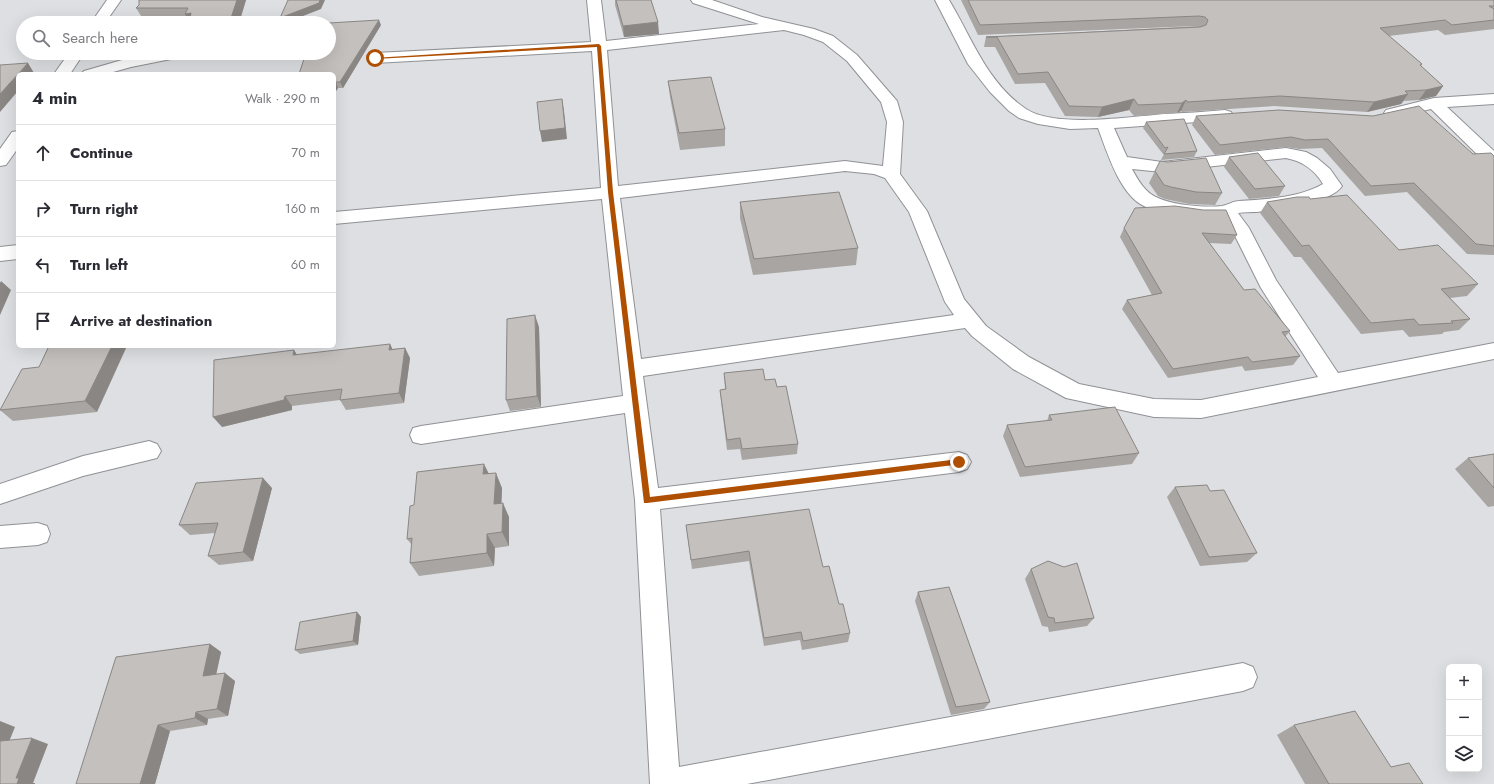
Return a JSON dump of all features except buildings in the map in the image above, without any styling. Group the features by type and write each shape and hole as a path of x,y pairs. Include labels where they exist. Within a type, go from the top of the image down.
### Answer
{"street":[{"path":"103,16 114,0"},
{"path":"594,0 610,192 647,500 666,784 1243,677"},
{"path":"698,0 758,20 809,32 828,39 852,58 889,100 895,122 891,174"},
{"path":"942,0 953,17 964,42 981,72 1014,107 1024,115 1046,121 1104,124 1243,114"},
{"path":"375,58 599,46 785,26"},
{"path":"964,42 980,41"},
{"path":"63,72 72,60"},
{"path":"96,72 145,60"},
{"path":"1375,118 1434,103 1494,99"},
{"path":"1434,103 1494,161"},
{"path":"1104,124 1120,162 1135,189 1143,198 1152,203 1184,211 1227,211 1237,207 1291,202 1326,191 1333,186 1330,178 1310,161 1302,156 1286,153 1162,167 1120,162"},
{"path":"0,161 16,139"},
{"path":"336,218 610,192 845,166 876,169 891,174 918,211 955,302 979,331 1021,363 1074,392 1154,408 1201,409 1494,351"},
{"path":"1227,211 1240,228 1268,283 1333,383"},
{"path":"0,254 16,252"},
{"path":"631,369 970,320"},
{"path":"421,435 635,403"},
{"path":"0,494 84,466 148,451"},
{"path":"647,500 959,462"},
{"path":"0,537 38,534"}],"route":[{"path":"375,58 599,46 610,192 647,500 959,462"}]}
